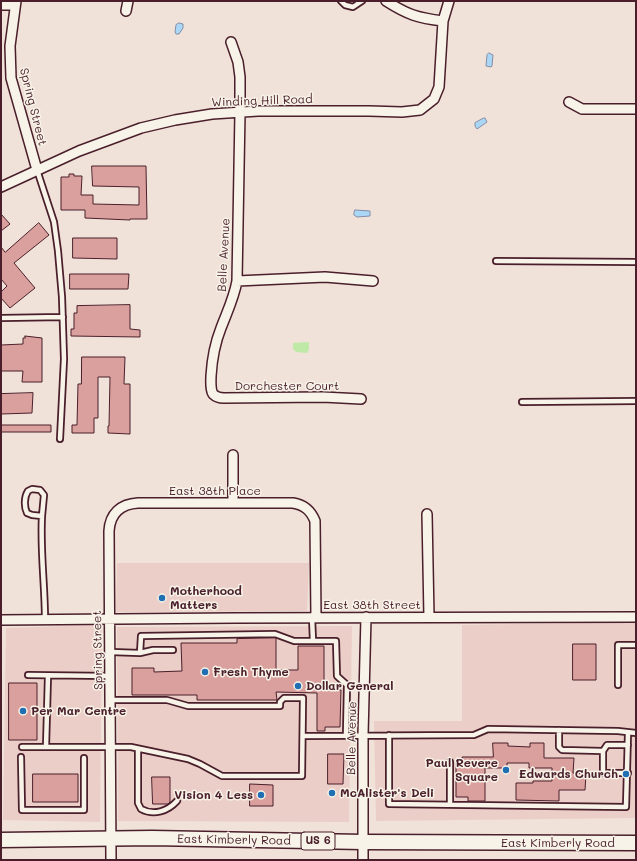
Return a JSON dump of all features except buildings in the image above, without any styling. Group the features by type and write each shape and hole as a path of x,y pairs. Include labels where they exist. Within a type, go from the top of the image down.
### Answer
{"main road":[{"name":"East Kimberly Road","path":"1,840 152,838 363,842 636,843"}],"street":[{"path":"126,11 128,1"},
{"path":"386,1 403,11 421,18 443,21"},
{"name":"Winding Hill Road","path":"1,187 79,151 140,128 212,114 240,112 402,112 420,110 434,99 439,87 443,21 449,1"},
{"path":"1,5 15,3"},
{"name":"Spring Street","path":"15,3 10,46 11,78 38,170"},
{"name":"Belle Avenue","path":"214,395 211,386 214,354 221,328 233,299 237,281 240,77 238,62 231,42"},
{"path":"569,102 582,109 636,109"},
{"path":"237,281 325,277 373,281"},
{"name":"Dorchester Court","path":"214,395 224,398 269,399 323,397 361,398"},
{"path":"233,455 233,502"},
{"name":"East 38th Place","path":"114,513 119,508 131,503 233,502 301,504 314,516 316,528 314,618"},
{"name":"Spring Street","path":"111,860 109,531 114,513"},
{"path":"428,514 429,617"},
{"name":"East 38th Street","path":"1,620 44,621 109,619 636,616"},
{"name":"Belle Avenue","path":"363,860 363,735 366,617"}],"lane":[{"path":"341,1 345,5 353,7 362,1"},
{"path":"38,170 54,222 58,251 63,317 64,359 60,439"},
{"path":"496,261 636,262"},
{"path":"1,318 63,317"},
{"path":"522,402 636,402"},
{"path":"42,516 32,515 27,513 25,510 26,495 28,491 32,489 40,490 44,494 41,530 45,595 44,621"},
{"path":"313,641 314,618"},
{"path":"140,653 141,636 275,634 294,641 336,641 337,676 347,685 346,735"},
{"path":"618,685 618,645 636,645"},
{"path":"110,652 140,653 153,650 173,650"},
{"path":"28,675 110,676"},
{"path":"46,747 48,676"},
{"path":"22,746 131,747 188,759 222,776 302,776 303,698 284,698 280,702 280,706 188,706 167,700 110,700"},
{"path":"303,736 474,735 488,729 618,731 636,733"},
{"path":"559,730 559,747 562,750 603,750"},
{"path":"389,735 389,804 626,807 628,733"},
{"path":"628,745 607,745 603,750 603,773 628,773"},
{"path":"138,749 138,803 141,809 153,813 160,812 172,806 177,800"},
{"path":"21,757 22,810 84,810 84,758"},
{"path":"450,762 450,805"}],"shaded area":[{"path":"117,563 309,563 307,611 116,612"},
{"name":"Paul Revere Square","path":"636,622 636,818 376,821 374,721 462,721 462,625"},
{"path":"102,625 100,822 3,820 6,628"},
{"path":"352,626 349,822 118,821 117,627"}],"green space":[{"path":"309,342 309,349 307,353 296,352 293,349 293,343"}],"water":[{"path":"179,23 183,24 183,28 179,34 176,34 176,25"},
{"path":"489,53 493,55 491,67 486,66 487,55"},
{"path":"484,118 487,122 477,129 475,123"},
{"path":"355,210 370,211 370,216 357,217 354,215"}],"place":[{"name":"Motherhood Matters","path":"162,598"},
{"name":"Fresh Thyme","path":"205,672"},
{"name":"Dollar General","path":"298,686"},
{"name":"Per Mar Centre","path":"23,711"},
{"name":"Paul Revere Square","path":"506,770"},
{"name":"Edwards Church","path":"626,774"},
{"name":"McAlister's Deli","path":"332,793"},
{"name":"Vision 4 Less","path":"261,795"}]}
